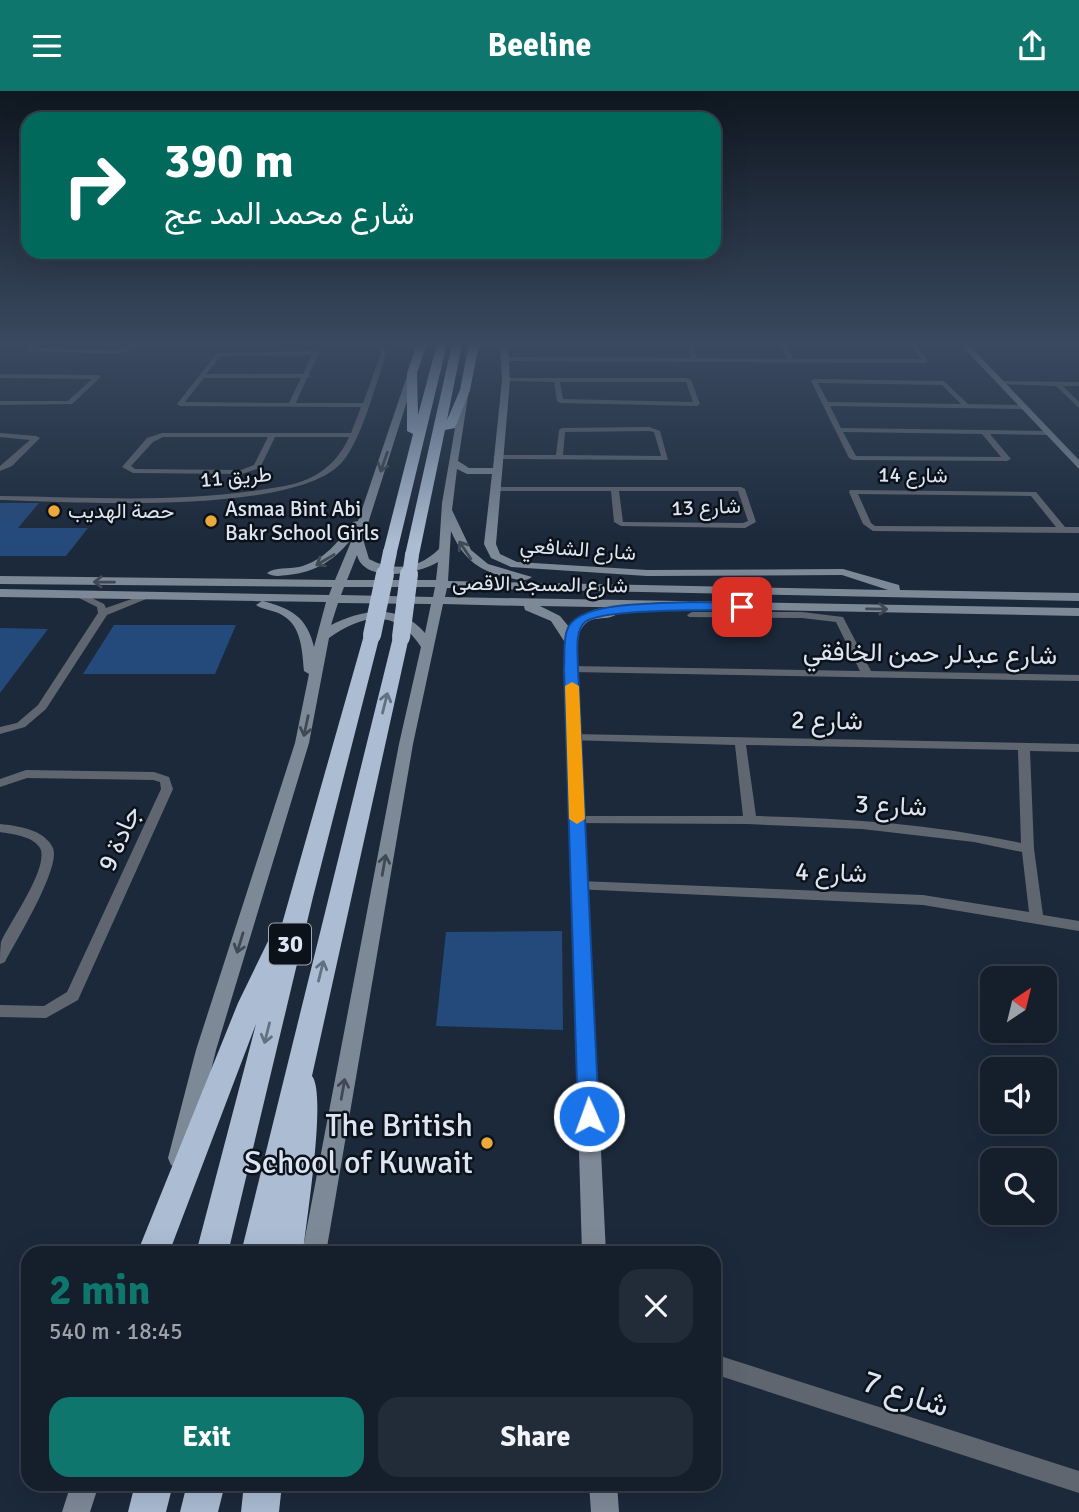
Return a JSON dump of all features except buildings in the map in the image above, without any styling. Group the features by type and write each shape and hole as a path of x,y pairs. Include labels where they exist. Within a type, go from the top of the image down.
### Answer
{"highway":[{"path":"413,410 414,454"},
{"name":"30","path":"214,1246 301,897 372,635 425,410"},
{"name":"30","path":"259,1246 304,1039 401,637 412,555 443,410"},
{"path":"434,454 455,410"},
{"path":"156,1246 251,1003 301,897"},
{"path":"288,1246 303,1117 304,1039"},
{"path":"147,1512 152,1491"},
{"path":"199,1512 204,1491"},
{"path":"260,1512 262,1491"}],"main road":[{"path":"156,1246 206,1050 302,743 321,638 331,599 359,539 400,410"},
{"path":"315,1246 406,744 440,593 447,503 462,410"},
{"name":"شارع الشافعي","path":"502,410 490,550 495,556 515,565 657,573 855,573 904,590 975,595"},
{"path":"1026,410 1078,463"},
{"path":"455,463 467,471 495,471"},
{"path":"447,503 462,547 469,558 482,566 516,576 647,590"},
{"path":"131,582 281,573 309,568 338,551 368,508"},
{"path":"359,539 362,559 387,570 424,567 435,561 443,551"},
{"name":"شارع الشافعي","path":"802,591 850,588 857,584 845,575 829,572"},
{"name":"شارع المسجد الاقصى","path":"0,580 418,584 440,593 510,603 691,610 1079,612"},
{"path":"331,599 350,589 418,584"},
{"name":"شارع المسجد الاقصى","path":"0,593 356,600 440,593 647,590 1079,597"},
{"path":"356,600 440,593"},
{"path":"970,610 945,604 943,600 1049,596"},
{"path":"183,598 265,605 296,617 304,630 313,688"},
{"path":"510,603 552,615 565,626 570,641 594,1246"},
{"path":"570,641 575,624 582,618 600,613 691,610"},
{"path":"321,638 349,620 388,615 414,625 428,647"},
{"path":"76,1512 83,1491"},
{"path":"269,1512 273,1491"},
{"path":"604,1491 605,1512"}],"street":[{"name":"طريق 11","path":"0,498 225,498 277,491 308,482 331,470 344,454 361,410"},
{"path":"829,410 853,458 1007,459 984,432"},
{"path":"497,457 665,458 657,431 649,429 562,430 559,457"},
{"path":"839,430 1048,433"},
{"path":"0,435 36,438 0,469"},
{"path":"273,435 257,466 242,472 133,471 126,467 149,440 162,435 273,435 351,435"},
{"name":"شارع 13","path":"494,489 615,489 741,489 752,522 745,526 628,526 618,521 615,489"},
{"name":"شارع 14","path":"1063,530 1033,494 853,492 867,523 873,529 1063,530 1079,530"},
{"path":"82,596 101,605 103,613"},
{"path":"0,731 21,725 42,707 103,613 146,597"},
{"path":"798,611 840,618 867,674"},
{"name":"شارع عبدلر حمن الخافقي","path":"571,669 1079,678"},
{"name":"شارع 2","path":"573,737 1079,748"},
{"path":"740,741 750,821"},
{"path":"1024,747 1028,849 1036,916"},
{"name":"جادة 9","path":"0,783 26,774 154,776 165,781 167,789 73,996 46,1012 0,1011"},
{"name":"شارع 3","path":"577,820 750,821 934,830 1028,849"},
{"path":"0,828 22,830 45,845 48,856 43,875 6,935 0,958"},
{"name":"شارع 4","path":"580,885 923,900 1036,916 1079,926"},
{"name":"شارع 7","path":"721,1366 1079,1482"}],"shaded area":[{"path":"0,503 39,503 18,528 88,528 66,556 0,556"},
{"path":"114,625 236,625 215,674 83,674"},
{"path":"0,628 48,629 0,693"},
{"path":"562,931 563,1030 436,1026 446,932"}],"slow traffic":[{"path":"572,686 577,819"}],"place":[{"name":"حصة الهديب","path":"54,511"},
{"name":"Asmaa Bint Abi Bakr School Girls","path":"211,521"},
{"name":"The British School of Kuwait","path":"487,1143"}],"route":[{"path":"589,1116 570,641 575,624 582,618 600,613 690,606 742,607"}]}
